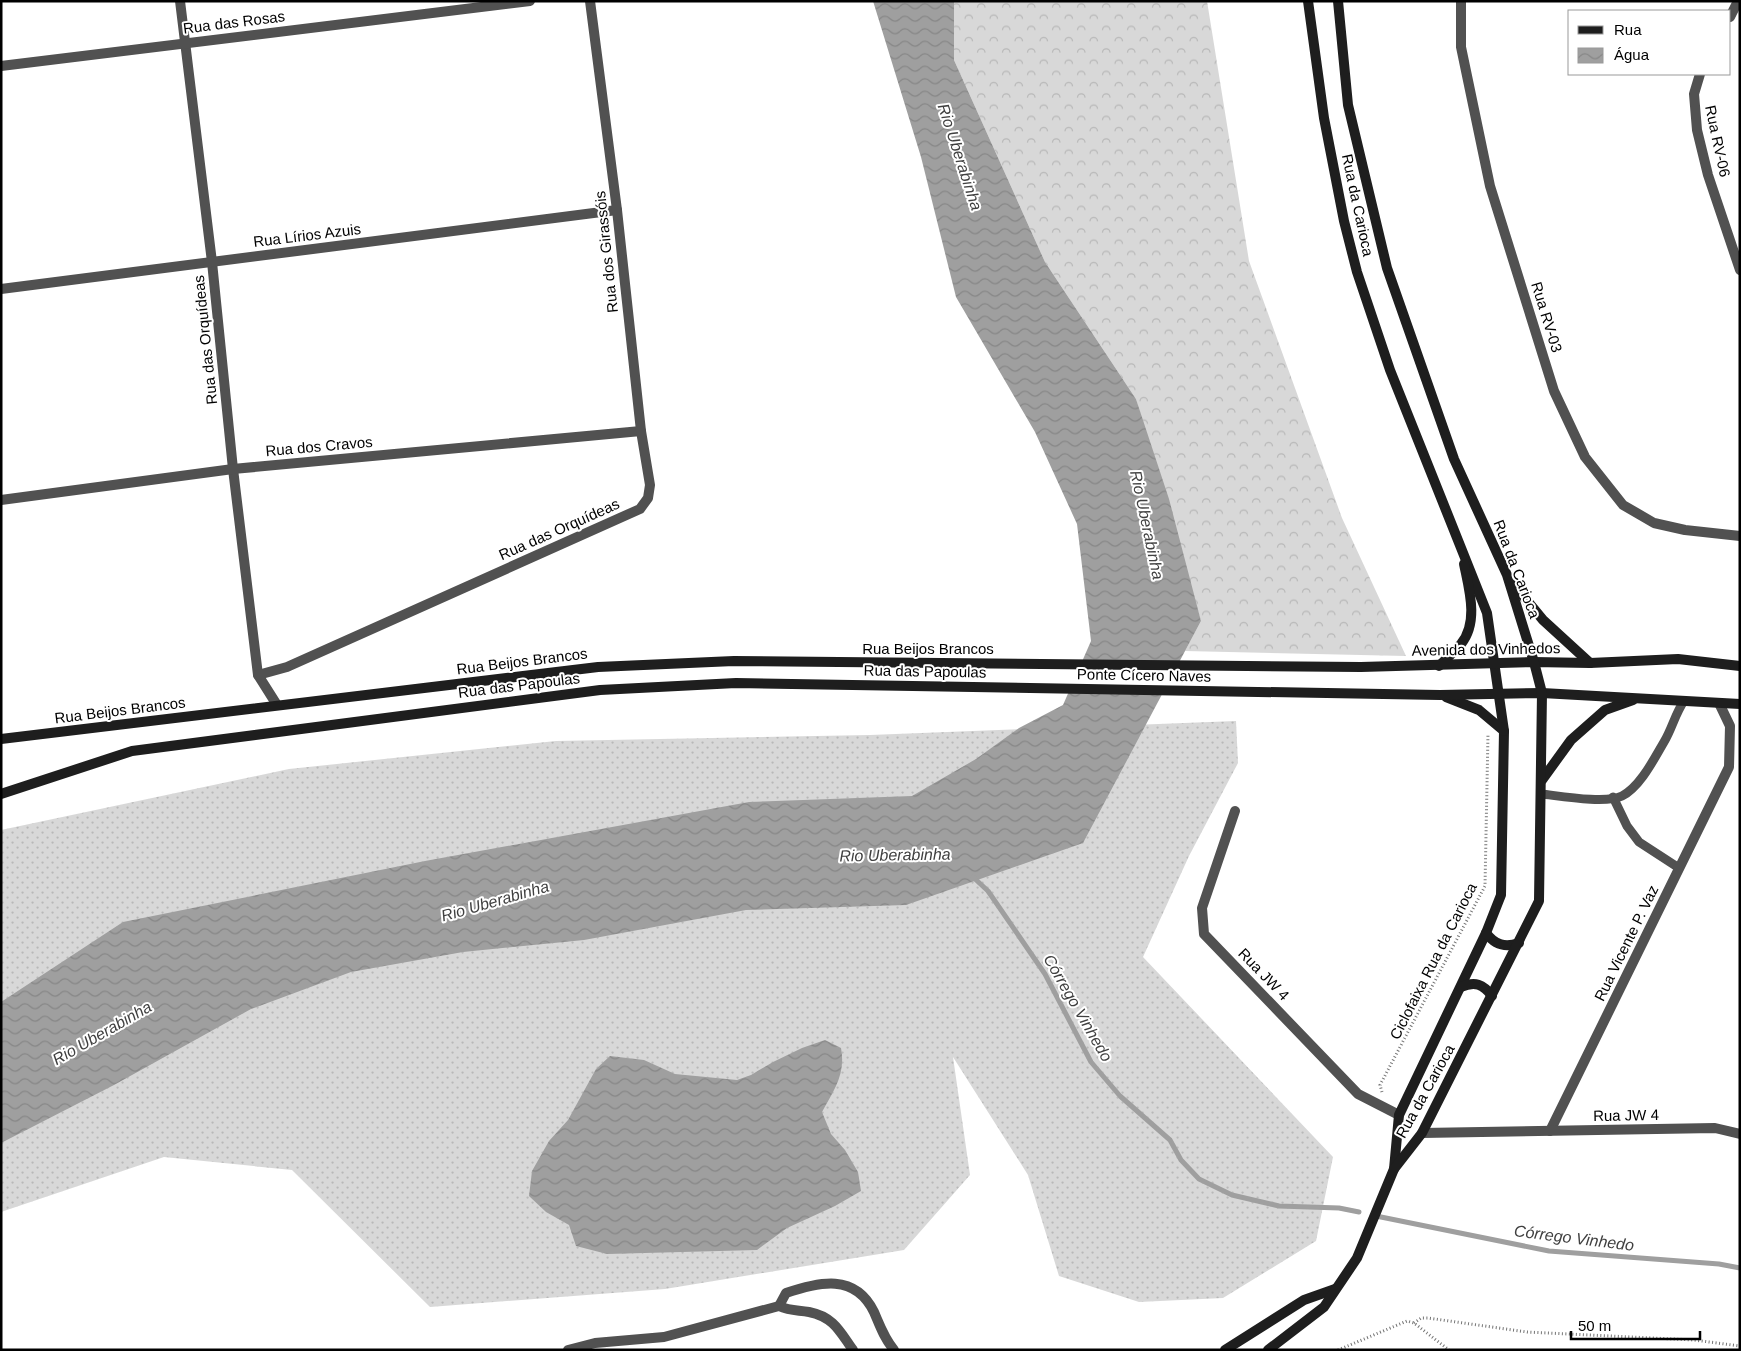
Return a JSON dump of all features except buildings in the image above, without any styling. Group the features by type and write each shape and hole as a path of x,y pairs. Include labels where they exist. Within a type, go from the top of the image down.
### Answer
{"main road":[{"name":"Rua da Carioca","path":"1308,1 1324,118 1344,221 1357,272 1390,370 1487,613 1504,732 1501,895 1461,987 1394,1114 1392,1173"},
{"name":"Rua da Carioca","path":"1338,1 1348,105 1387,268 1454,459 1507,576 1542,693 1539,901 1422,1133 1392,1173"},
{"path":"1438,666 1462,642 1469,626 1472,603 1459,540"},
{"path":"1507,576 1544,620 1590,663"},
{"name":"Avenida dos Vinhedos","path":"1232,665 1438,666 1678,659 1740,666"},
{"name":"Rua Beijos Brancos","path":"1,739 598,667 734,661 1232,665"},
{"name":"Rua das Papoulas","path":"1,794 132,751 600,690 736,683 1050,688"},
{"name":"Ponte Cícero Naves","path":"1050,688 1440,695"},
{"path":"1440,695 1542,693 1740,704"},
{"path":"1440,695 1479,710 1504,732"},
{"path":"1542,780 1571,740 1605,710 1638,698"},
{"path":"1486,932 1492,940 1500,945 1510,946 1519,942"},
{"path":"1461,987 1469,984 1479,984 1492,996"},
{"path":"1268,1350 1324,1307 1356,1258 1392,1173"},
{"path":"1225,1350 1304,1300 1335,1289"}],"street":[{"name":"Rua das Orquídeas","path":"180,1 212,262 233,469 258,675 277,705"},
{"name":"Rua das Rosas","path":"1,66 530,1"},
{"name":"Rua dos Girassóis","path":"590,1 617,210 641,430 650,485 648,498"},
{"name":"Rua RV-03","path":"1461,1 1461,47 1490,186 1554,391 1585,457 1623,505 1654,523 1685,530 1740,536"},
{"path":"1731,15 1738,1"},
{"name":"Rua RV-06","path":"1700,75 1694,94 1697,130 1708,175 1740,270"},
{"name":"Rua Lírios Azuis","path":"1,288 617,210"},
{"name":"Rua dos Cravos","path":"1,500 233,469 641,430"},
{"name":"Rua das Orquídeas","path":"258,675 287,667 640,509 648,498"},
{"name":"Rua Vicente P. Vaz","path":"1550,1131 1729,767 1730,726 1719,703"},
{"name":"Rua JW 4","path":"1235,811 1202,908 1204,934 1358,1094 1394,1114"},
{"name":"Rua JW 4","path":"1422,1133 1714,1128 1740,1134"},
{"path":"779,1306 786,1293 815,1284 826,1282 847,1286 857,1292 870,1305 883,1335 894,1350"},
{"path":"568,1350 595,1343 642,1345 779,1306 791,1312 812,1313 830,1321 845,1335 853,1350"}],"lane":[{"path":"1542,794 1584,799 1620,796 1634,786 1664,742 1684,701"},
{"path":"1613,797 1627,826 1638,842 1679,868"}],"path":[{"name":"Ciclofaixa Rua da Carioca","path":"1394,1114 1380,1085 1485,886 1488,716"},
{"path":"1338,1350 1400,1322 1414,1322 1421,1318 1527,1332 1694,1340 1740,1346"},
{"path":"1414,1322 1449,1350"}],"green space":[{"path":"954,1 1207,1 1249,261 1342,518 1406,656 1185,651 1201,621 1136,399 1045,262 954,60"},
{"path":"1236,721 1238,763 1189,856 1143,957 1333,1157 1316,1241 1223,1298 1139,1302 1059,1276 1028,1175 953,1057 970,1175 904,1250 665,1289 430,1307 292,1170 164,1157 1,1212 1,830 289,769 556,741 870,735"}],"water":[{"name":"Rio Uberabinha","path":"873,1 954,1 954,60 1045,262 1136,399 1169,499 1201,621 1083,843 906,905 746,910 584,940 463,952 351,972 251,1009 114,1085 1,1143 1,1002 123,922 425,861 749,802 912,796 976,759 1019,728 1063,705 1091,641 1077,524 1035,432 956,297 921,157"},
{"path":"825,1040 841,1048 842,1066 838,1082 822,1112 831,1134 845,1150 858,1172 861,1191 835,1206 787,1228 757,1250 607,1254 576,1246 569,1225 546,1212 529,1196 532,1171 549,1141 568,1120 596,1069 610,1056 644,1060 675,1074 737,1080 751,1075 802,1048"}],"pier":[{"path":"1080,661 1182,662 1164,694 1067,692"}],"waterway":[{"name":"Córrego Vinhedo","path":"973,877 988,891 1045,974 1091,1062 1120,1096 1170,1140 1181,1160 1199,1179 1232,1195 1279,1206 1339,1208 1359,1212"},
{"name":"Córrego Vinhedo","path":"1376,1216 1549,1251 1719,1264 1740,1268"}]}
